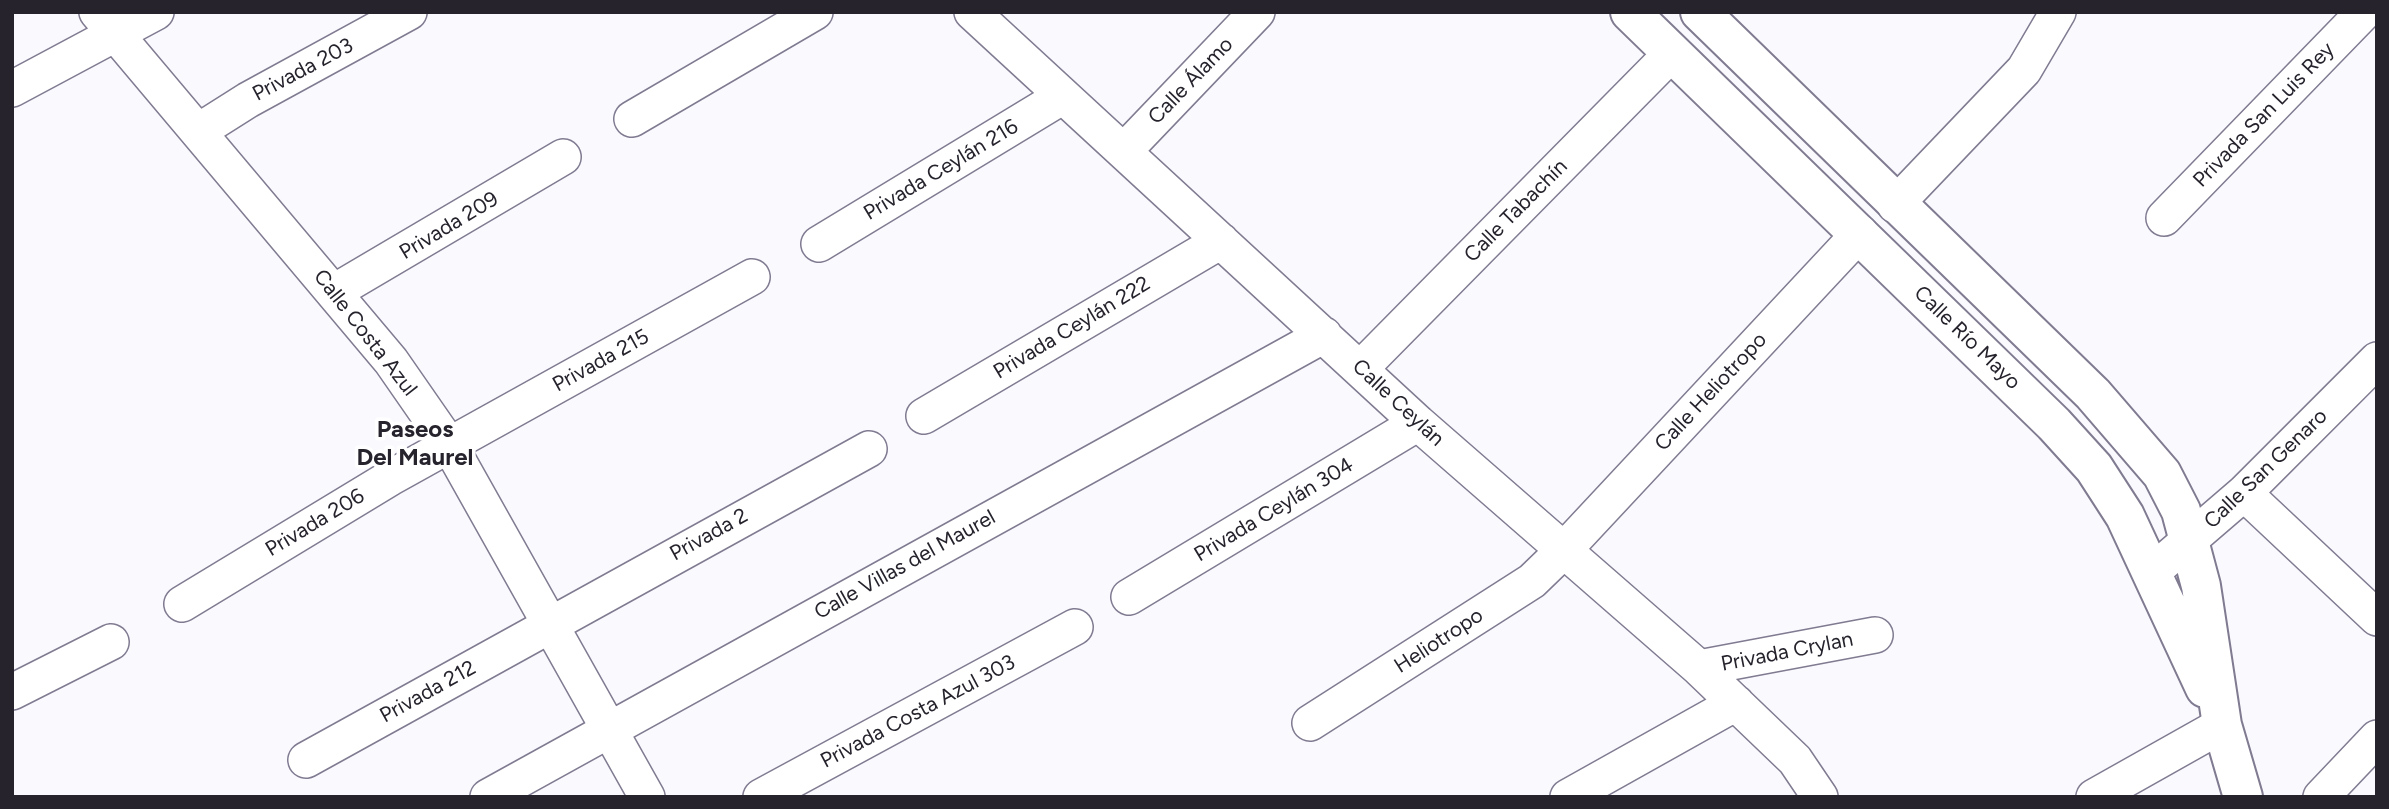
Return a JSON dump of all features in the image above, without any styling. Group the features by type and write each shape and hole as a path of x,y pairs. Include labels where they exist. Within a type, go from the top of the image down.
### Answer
{"street":[{"path":"12,89 106,24 156,12"},
{"name":"Privada 203","path":"199,131 248,100 410,12"},
{"path":"632,119 815,12"},
{"name":"Calle Ceylán","path":"972,12 1125,150 1418,424 1699,668 1795,760 1820,797"},
{"name":"Calle Álamo","path":"1125,150 1257,12"},
{"name":"Calle Río Mayo","path":"1630,12 1860,233 2054,424 2094,468 2125,516 2222,725"},
{"path":"1895,205 2024,70 2058,12"},
{"name":"Privada San Luis Rey","path":"2164,218 2364,12"},
{"name":"Calle Río Mayo","path":"1708,15 1895,205 2093,394 2162,474 2181,511 2202,586 2222,725 2243,797"},
{"name":"Calle Costa Azul","path":"106,24 391,361 450,446 647,797"},
{"name":"Calle Tabachín","path":"1360,369 1672,53"},
{"name":"Privada Ceylán 216","path":"819,244 1063,96"},
{"name":"Privada 209","path":"334,292 564,158"},
{"name":"Calle Heliotropo","path":"1563,551 1860,233"},
{"name":"Privada Ceylán 222","path":"923,416 1221,241"},
{"name":"Privada 215","path":"450,446 752,277"},
{"name":"Calle Villas del Maurel","path":"488,797 1324,335"},
{"name":"Calle San Genaro","path":"2151,573 2190,542 2244,492 2377,360"},
{"name":"Privada Ceylán 304","path":"1129,597 1418,424"},
{"name":"Privada 206","path":"182,604 390,478 450,446"},
{"name":"Privada 2","path":"550,623 869,449"},
{"path":"2244,492 2377,618"},
{"name":"Heliotropo","path":"1310,723 1532,581 1563,551"},
{"name":"Privada 212","path":"306,760 550,623"},
{"name":"Privada Costa Azul 303","path":"761,797 1075,627"},
{"name":"Privada Crylan","path":"1699,668 1875,635"},
{"path":"12,692 111,642"},
{"path":"1569,797 1736,703"},
{"path":"2094,797 2222,725"},
{"path":"2321,797 2377,738"}],"district":[{"name":"Paseos Del Maurel","path":"415,444"}]}
